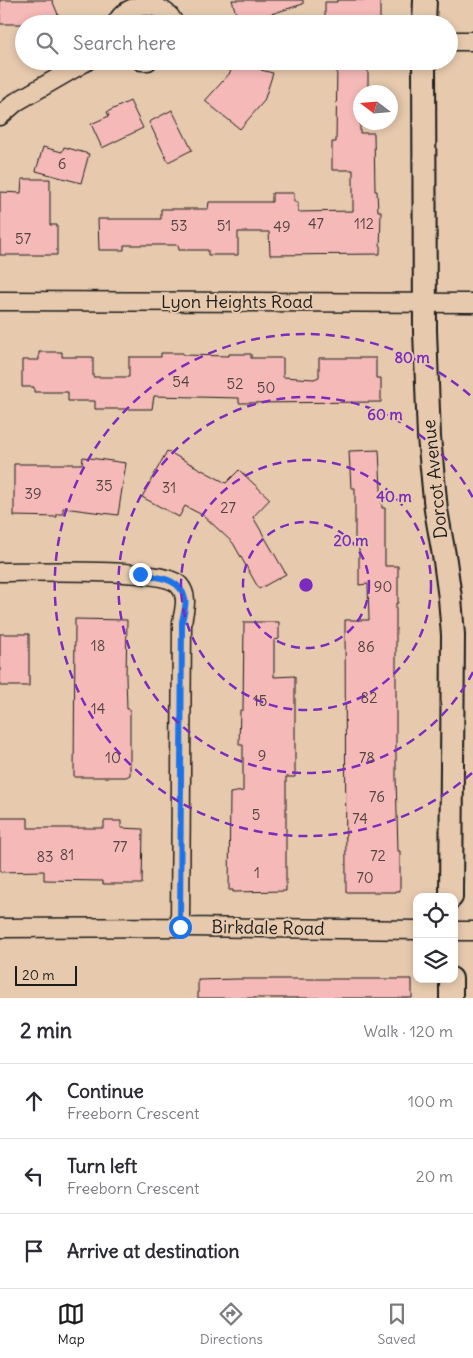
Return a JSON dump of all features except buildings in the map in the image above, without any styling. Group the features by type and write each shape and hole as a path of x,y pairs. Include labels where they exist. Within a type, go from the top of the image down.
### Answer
{"street":[{"path":"424,15 425,0"},
{"path":"121,15 124,9 132,4 141,1 151,1 160,4 170,15"},
{"path":"458,41 473,41"},
{"path":"0,116 16,102 71,70"},
{"name":"Dorcot Avenue","path":"424,70 425,304 430,467 447,570 453,635 450,893"},
{"name":"Lyon Heights Road","path":"0,301 473,303"},
{"path":"0,572 140,574 166,579 179,585 186,599 182,622 180,927"},
{"name":"Birkdale Road","path":"0,928 180,927 413,930"},
{"path":"458,931 473,931"},
{"path":"451,983 451,998"}],"route":[{"path":"140,574 166,579 179,585 186,599 182,622 180,927"}]}
